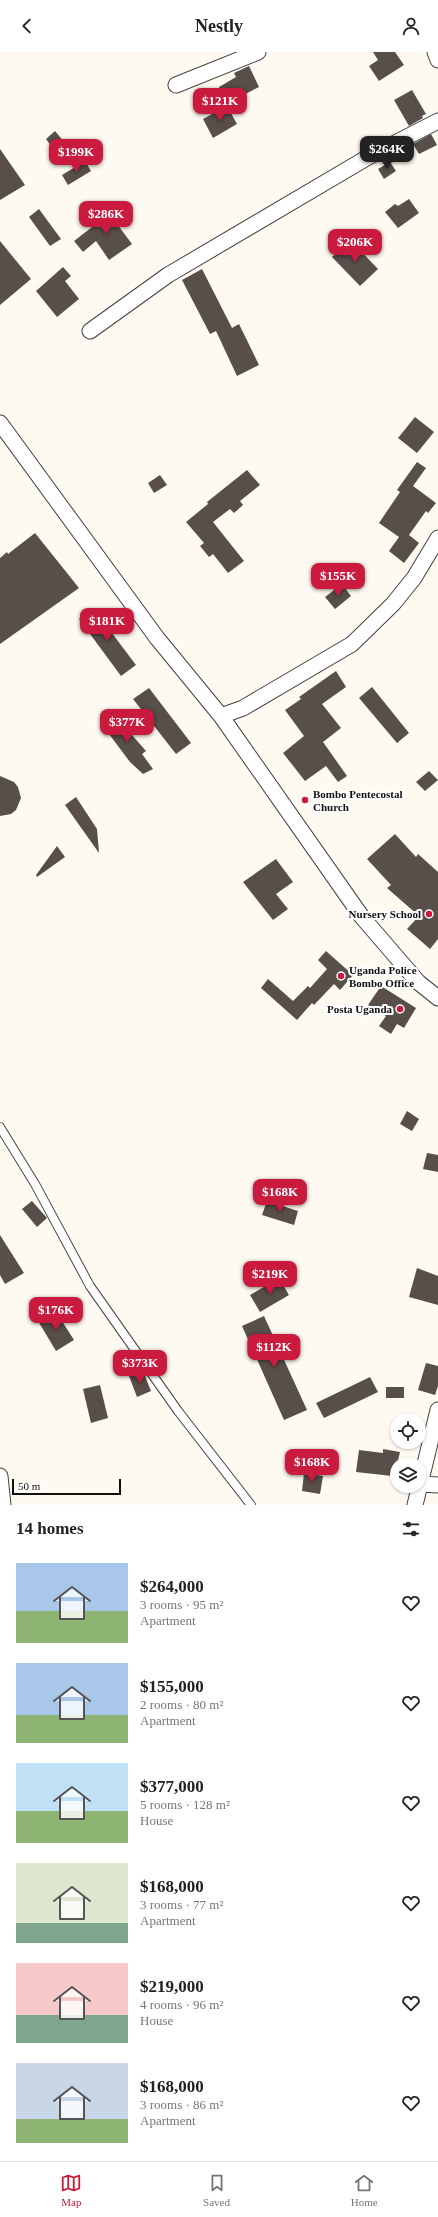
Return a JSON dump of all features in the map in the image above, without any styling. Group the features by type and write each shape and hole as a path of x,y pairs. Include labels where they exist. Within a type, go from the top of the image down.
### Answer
{"street":[{"path":"176,85 258,52"},
{"path":"435,52 438,60"},
{"path":"90,332 168,275 370,156 438,121"},
{"path":"0,423 157,638 221,716 362,917 418,982 438,998"},
{"path":"221,716 243,708 352,644 393,604 414,578 438,538"},
{"path":"426,1462 438,1410"},
{"path":"0,1476 3,1505"},
{"path":"426,1484 438,1485"},
{"path":"415,1505 418,1493"}],"lane":[{"path":"0,1127 35,1184 90,1286 178,1411 251,1505"}],"building":[{"path":"373,52 395,52 404,65 379,81 369,66 378,60"},
{"path":"249,66 259,87 228,103 219,87 236,77 234,73"},
{"path":"412,90 426,114 422,116 423,118 409,126 394,100"},
{"path":"227,106 237,124 213,138 203,119"},
{"path":"55,131 65,143 55,151 46,139"},
{"path":"431,134 437,145 419,154 413,144"},
{"path":"0,149 25,185 0,200"},
{"path":"85,161 91,171 68,185 62,175"},
{"path":"390,162 396,171 384,179 378,169"},
{"path":"409,199 419,213 398,228 385,212 395,204 398,206"},
{"path":"118,207 126,217 117,224 132,244 109,260 96,241 83,252 74,241"},
{"path":"39,209 61,239 50,246 29,217"},
{"path":"350,240 378,269 360,286 332,257"},
{"path":"0,241 31,279 0,305"},
{"path":"63,267 71,276 65,281 79,299 57,317 36,291"},
{"path":"202,269 232,328 239,324 259,365 237,376 216,331 210,334 182,280"},
{"path":"415,417 434,432 417,453 398,438"},
{"path":"417,462 426,468 413,486 436,503 428,513 426,511 409,535 419,543 404,563 389,551 399,537 379,523 400,492 397,490"},
{"path":"247,470 260,485 240,501 243,505 234,513 230,509 213,522 244,561 228,573 213,554 209,557 200,546 204,543 186,522 208,504 207,502"},
{"path":"160,475 167,485 154,493 148,483"},
{"path":"35,533 79,588 0,644 0,558 7,552 8,554"},
{"path":"342,584 351,596 335,609 325,597"},
{"path":"93,608 136,665 121,676 79,619"},
{"path":"336,671 346,687 322,704 341,728 323,742 347,776 338,782 326,766 305,781 283,753 304,736 285,710 301,699 299,697"},
{"path":"372,687 409,733 397,743 359,698"},
{"path":"149,688 191,743 176,754 133,699"},
{"path":"112,712 146,751 142,754 153,769 143,774 130,762 100,722"},
{"path":"429,771 438,780 425,791 416,782"},
{"path":"0,776 14,782 18,787 21,798 16,810 11,814 0,816"},
{"path":"76,797 97,829 99,853 65,805"},
{"path":"395,834 416,857 418,854 438,872 438,939 430,949 407,929 419,916 387,888 391,885 367,859"},
{"path":"57,846 65,857 37,877 36,875"},
{"path":"276,859 293,882 276,894 288,909 273,920 243,882"},
{"path":"326,951 353,975 340,990 334,984 314,1005 312,1003 297,1020 261,988 268,979 293,1001 308,986 310,988 327,969 318,960"},
{"path":"381,986 416,1008 404,1028 397,1024 391,1034 379,1026 386,1016 368,1005"},
{"path":"407,1111 419,1119 412,1131 400,1124"},
{"path":"427,1153 438,1155 438,1172 423,1169"},
{"path":"32,1201 47,1218 37,1227 22,1209"},
{"path":"267,1201 298,1211 294,1225 262,1215"},
{"path":"0,1235 24,1273 5,1284 0,1275"},
{"path":"417,1268 438,1276 438,1305 409,1297"},
{"path":"279,1278 289,1295 260,1312 250,1295"},
{"path":"55,1310 74,1340 56,1351 38,1321"},
{"path":"264,1316 307,1410 284,1420 242,1326"},
{"path":"426,1363 438,1366 438,1386 435,1395 418,1390"},
{"path":"143,1371 151,1391 137,1397 129,1376"},
{"path":"370,1377 378,1392 324,1418 316,1403"},
{"path":"100,1385 108,1418 91,1423 83,1389"},
{"path":"386,1387 404,1387 404,1398 386,1398"},
{"path":"383,1449 400,1452 399,1457 390,1457 390,1476 356,1472 359,1450 383,1453"},
{"path":"304,1473 323,1476 320,1494 302,1491"}],"place":[{"name":"Bombo Pentecostal Church","path":"305,800"},
{"name":"Nursery School","path":"429,914"},
{"name":"Uganda Police Bombo Office","path":"341,976"},
{"name":"Posta Uganda","path":"400,1009"}]}
